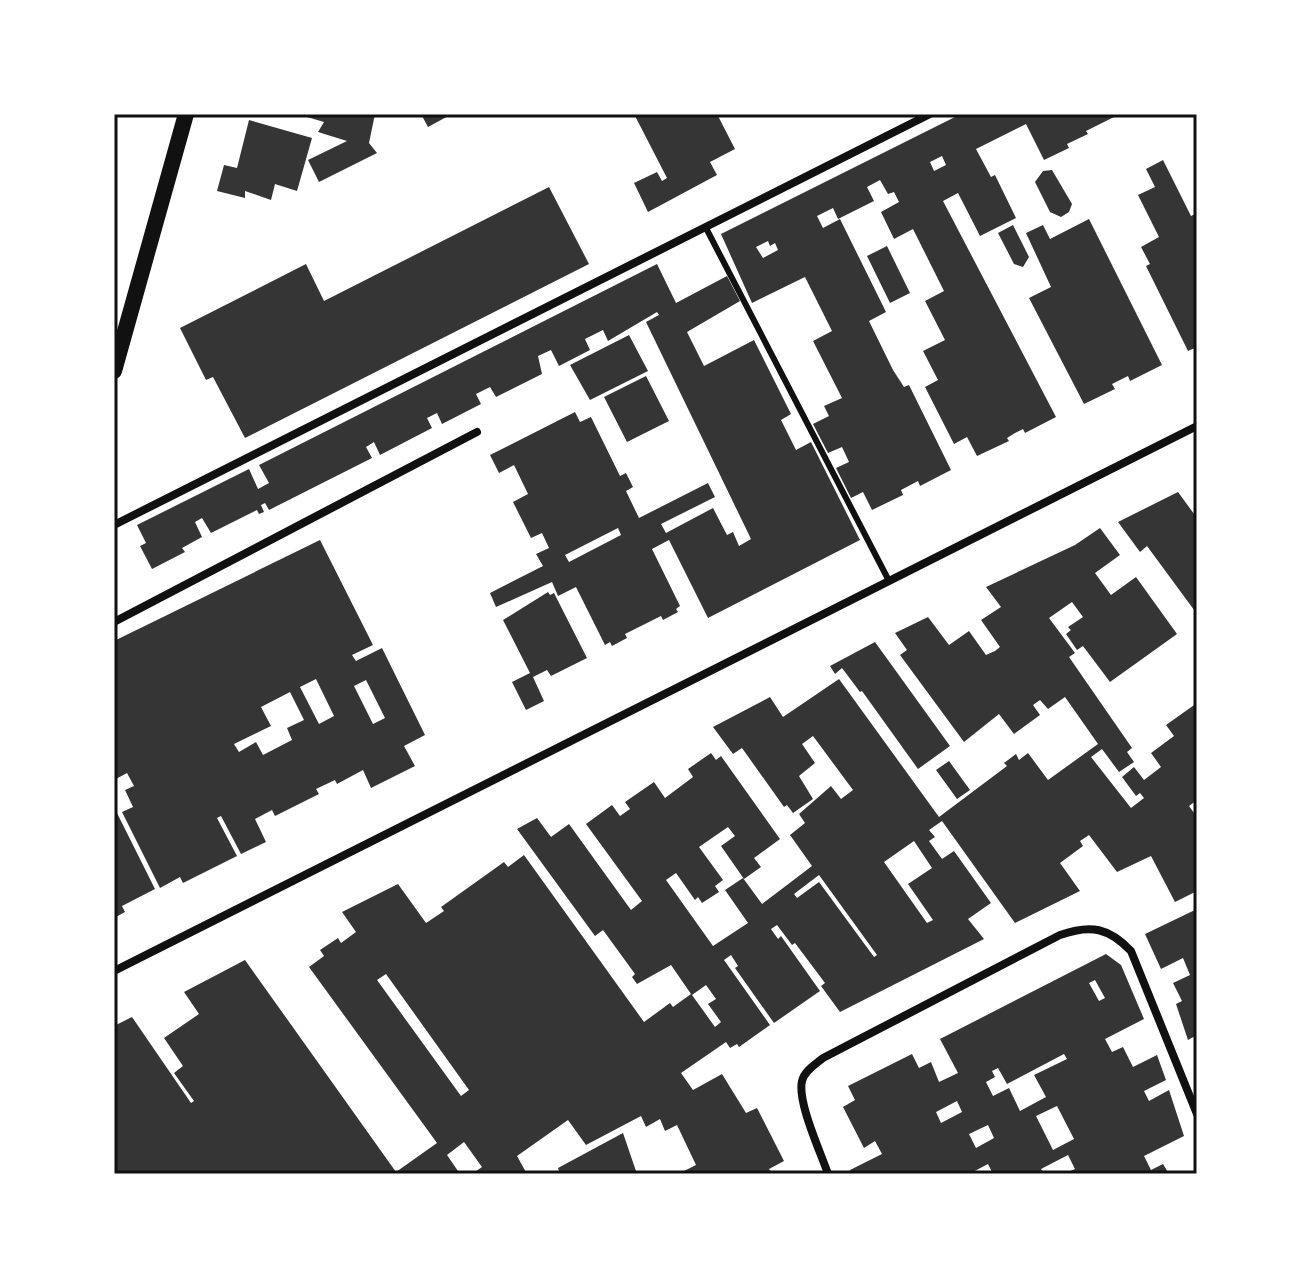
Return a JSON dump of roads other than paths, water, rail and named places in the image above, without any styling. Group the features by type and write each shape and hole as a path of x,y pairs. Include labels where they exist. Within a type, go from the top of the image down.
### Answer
{"main road":[{"path":"114,371 186,114"}],"street":[{"path":"114,525 930,114"},
{"path":"114,971 1197,426"},
{"path":"114,622 477,432"},
{"path":"828,1174 805,1105 802,1081 809,1068 1060,935 1084,927 1102,929 1118,937 1131,951 1197,1114"}],"lane":[{"path":"706,228 888,579"}]}
